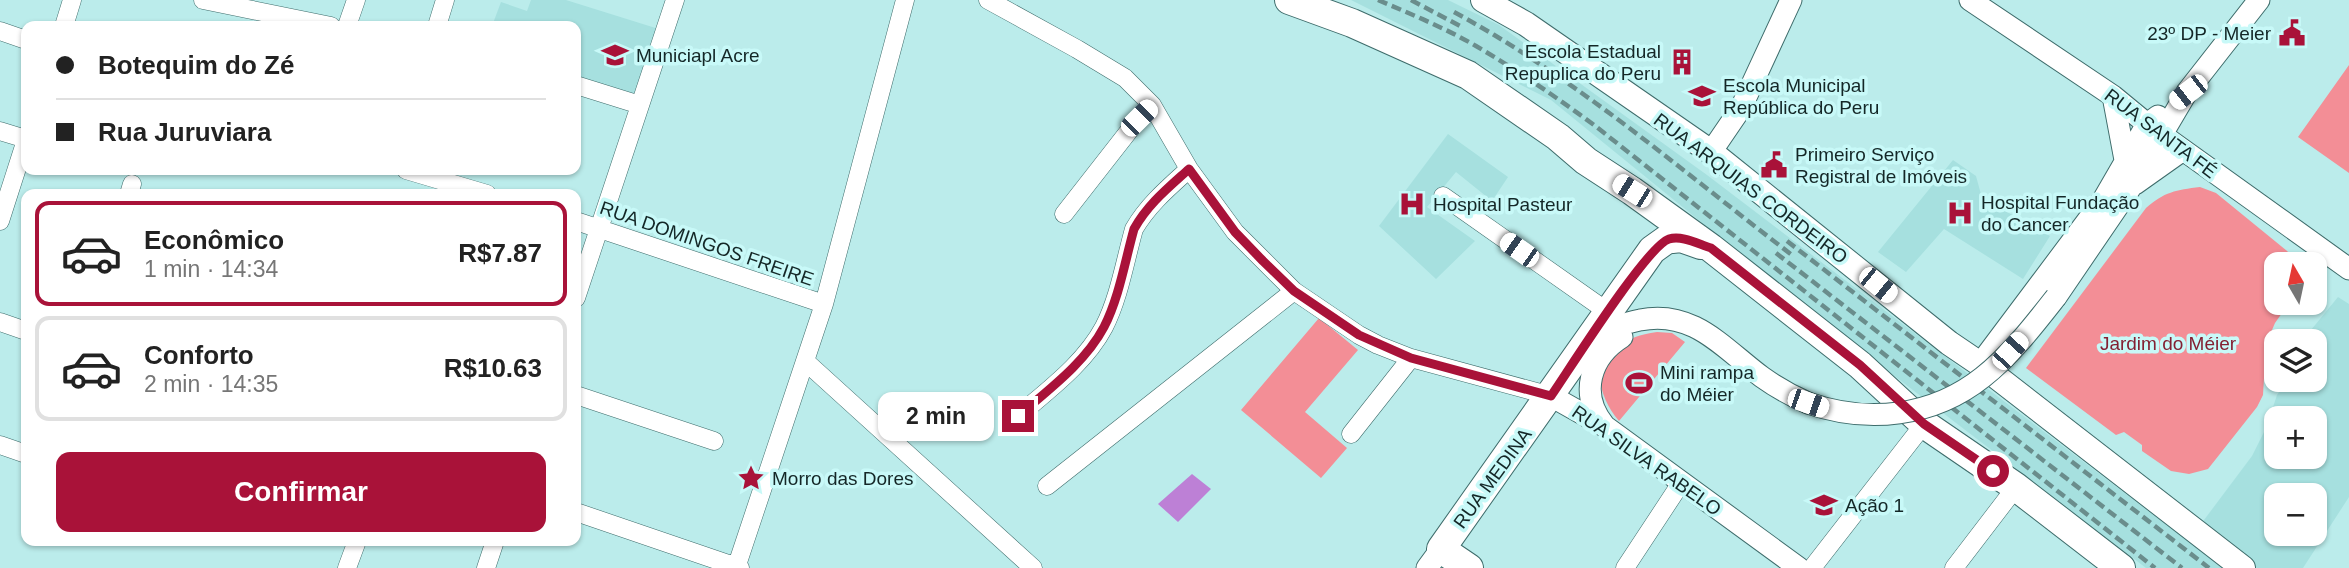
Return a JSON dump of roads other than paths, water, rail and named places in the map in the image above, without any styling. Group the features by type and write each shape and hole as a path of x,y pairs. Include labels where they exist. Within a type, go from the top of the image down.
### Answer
{"main road":[{"path":"1289,0 1352,23 1468,75 1711,248 1860,365 1924,424 2016,487 2121,568"},
{"name":"RUA ARQUIAS CORDEIRO","path":"1483,0 1526,24 1711,152 1949,343 1980,363 2243,568"},
{"path":"1432,60 1529,137 1560,155 1586,161"},
{"path":"1497,113 1558,137"},
{"path":"1632,191 1652,223 1652,250"},
{"path":"1652,250 1666,240 1681,238 1711,248"},
{"name":"RUA MEDINA","path":"1434,559 1652,250"},
{"path":"1434,559 1469,568"}],"street":[{"path":"66,21 72,0"},
{"path":"203,0 306,21"},
{"path":"349,21 356,0"},
{"path":"439,21 445,0"},
{"path":"581,514 738,567 824,304 905,0"},
{"name":"RUA SILVA RABELO","path":"988,0 1125,78 1152,105 1189,169 1235,232 1294,291 1359,335 1411,358 1551,396 1606,426 1799,568"},
{"path":"1711,152 1741,108 1791,0"},
{"name":"RUA SANTA FÉ","path":"1970,0 2113,96 2153,137 2183,150 2349,269"},
{"path":"1980,363 2103,200 2125,160 2153,137 2259,0"},
{"path":"581,283 640,105 669,1"},
{"path":"0,31 21,38"},
{"path":"581,87 640,105"},
{"path":"2113,96 2125,160"},
{"path":"1064,214 1152,105"},
{"path":"0,131 21,138"},
{"path":"1578,356 1611,329 1628,322 1653,317 1675,318 1699,328 1763,377 1808,403 1830,411 1886,415 1919,410 1948,399 1970,387 1994,368 2056,297 2131,187 2153,137"},
{"path":"2131,187 2183,150"},
{"path":"0,221 21,156"},
{"path":"1018,416 1095,341 1105,325 1134,229 1150,205 1189,169"},
{"path":"421,175 461,189"},
{"path":"1443,196 1608,312"},
{"name":"RUA DOMINGOS FREIRE","path":"581,223 824,304"},
{"path":"1047,486 1294,291"},
{"path":"1606,426 1594,409 1591,397 1589,385 1595,363 1613,343 1653,317"},
{"path":"0,322 21,329"},
{"path":"1350,434 1411,358"},
{"path":"806,361 1033,568"},
{"path":"581,397 713,441"},
{"path":"1812,568 1924,424"},
{"path":"0,445 21,452"},
{"path":"1625,568 1681,483"},
{"path":"1954,568 2016,487"},
{"path":"348,568 355,546"},
{"path":"486,568 493,546"}],"railway":[{"path":"1378,0 1476,46 1594,125 2155,568"},
{"path":"1411,0 1464,28"},
{"path":"1454,12 1499,38 1586,96 1792,255"},
{"path":"1787,241 2209,568"},
{"path":"1776,253 2182,568"}],"place":[{"name":"23º DP - Meier","path":"2292,33"},
{"name":"Municiapl Acre","path":"615,55"},
{"name":"Escola Estadual Repuplica do Peru","path":"1682,62"},
{"name":"Escola Municipal República do Peru","path":"1702,96"},
{"name":"Primeiro Serviço Registral de Imóveis","path":"1774,165"},
{"name":"Hospital Pasteur","path":"1412,204"},
{"name":"Hospital Fundação do Cancer","path":"1960,213"},
{"name":"Mini rampa do Méier","path":"1639,383"},
{"name":"Morro das Dores","path":"751,478"},
{"name":"Ação 1","path":"1824,505"}],"park label":[{"name":"Jardim do Méier","path":"2168,343"}]}
